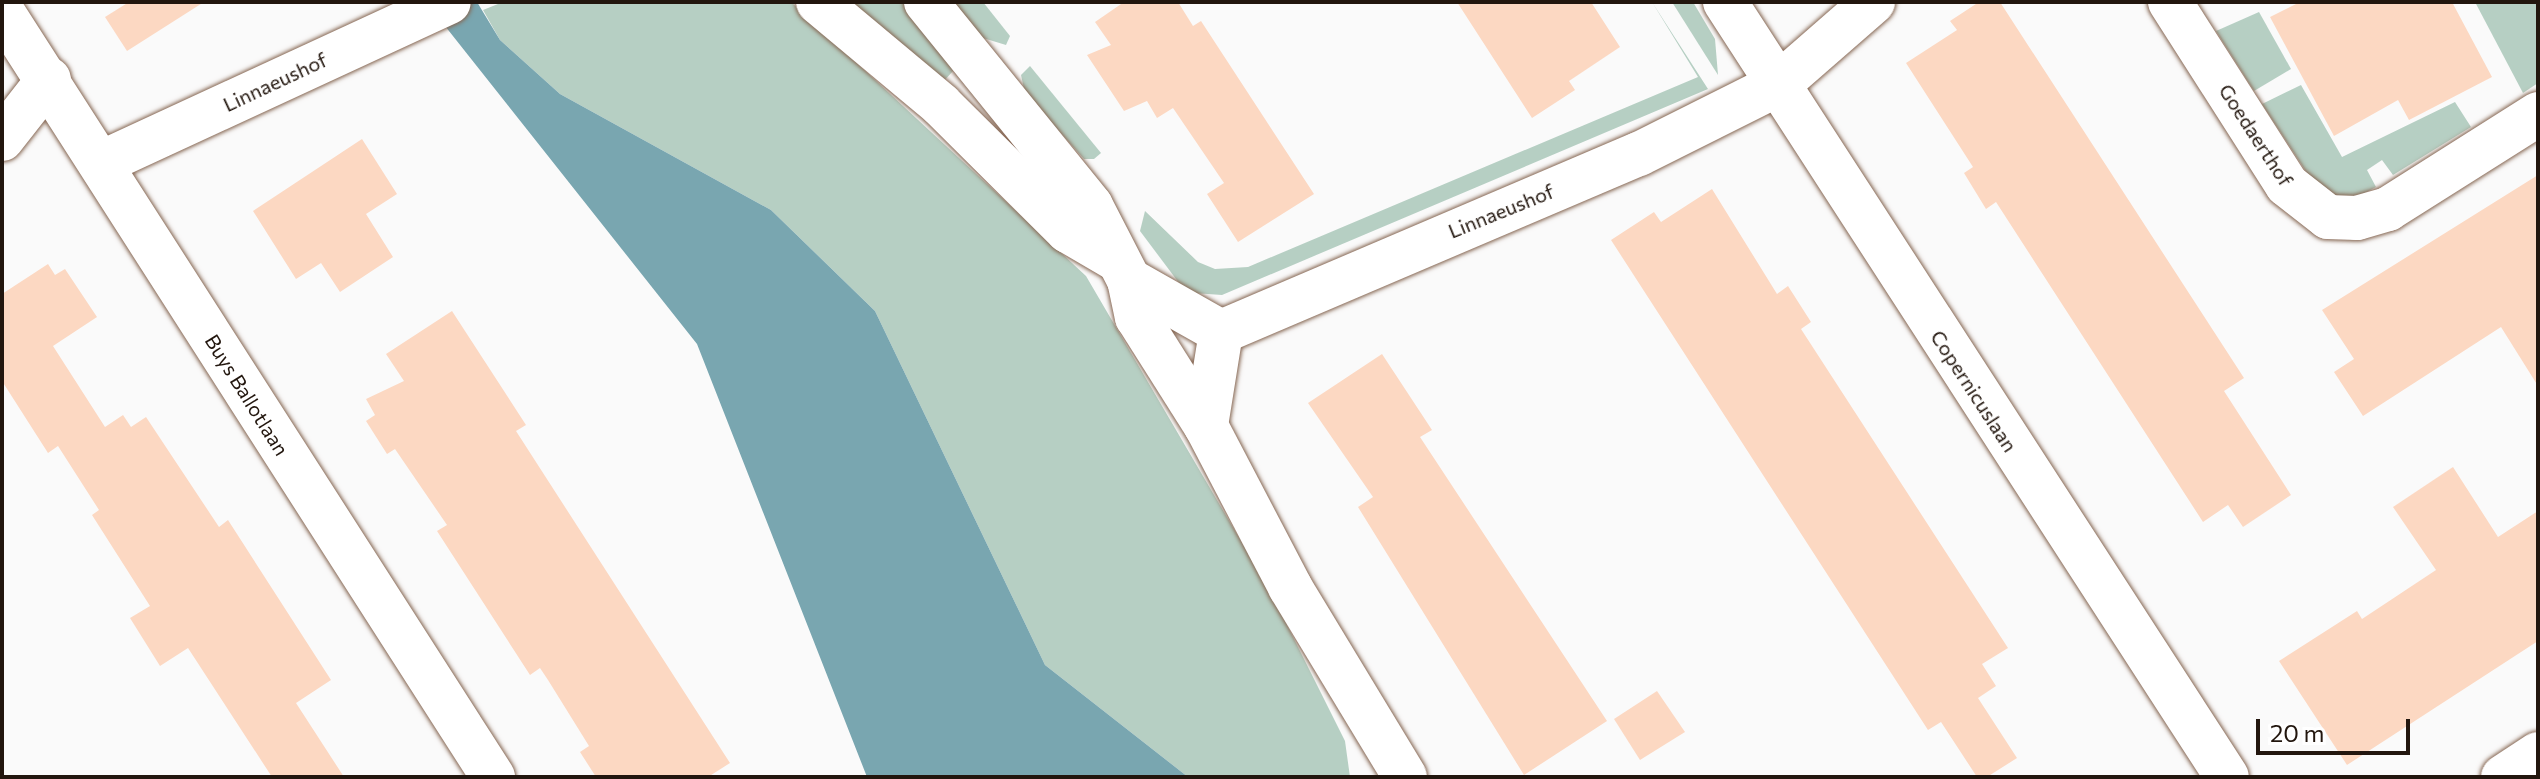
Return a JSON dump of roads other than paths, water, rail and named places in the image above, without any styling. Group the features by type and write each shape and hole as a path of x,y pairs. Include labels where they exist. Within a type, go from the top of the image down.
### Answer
{"street":[{"name":"Linnaeushof","path":"101,163 449,2"},
{"path":"819,2 941,105 1068,231 1221,332 1206,426"},
{"path":"926,2 979,74 1091,206 1123,270 1137,317 1206,426 1290,587 1398,774"},
{"name":"Copernicuslaan","path":"1725,2 2227,777"},
{"path":"1779,84 1873,2"},
{"name":"Goedaerthof","path":"2170,2 2287,185 2328,217 2357,218 2388,209 2538,114"},
{"name":"Buys Ballotlaan","path":"2,11 49,79 493,777"},
{"path":"941,105 979,74"},
{"path":"2,139 49,79"},
{"name":"Linnaeushof","path":"1221,332 1639,154 1779,84"},
{"path":"2503,777 2538,754"}],"water":[{"path":"426,2 477,2 500,40 560,94 771,210 875,311 1045,665 1188,777 867,777 697,344"}]}
